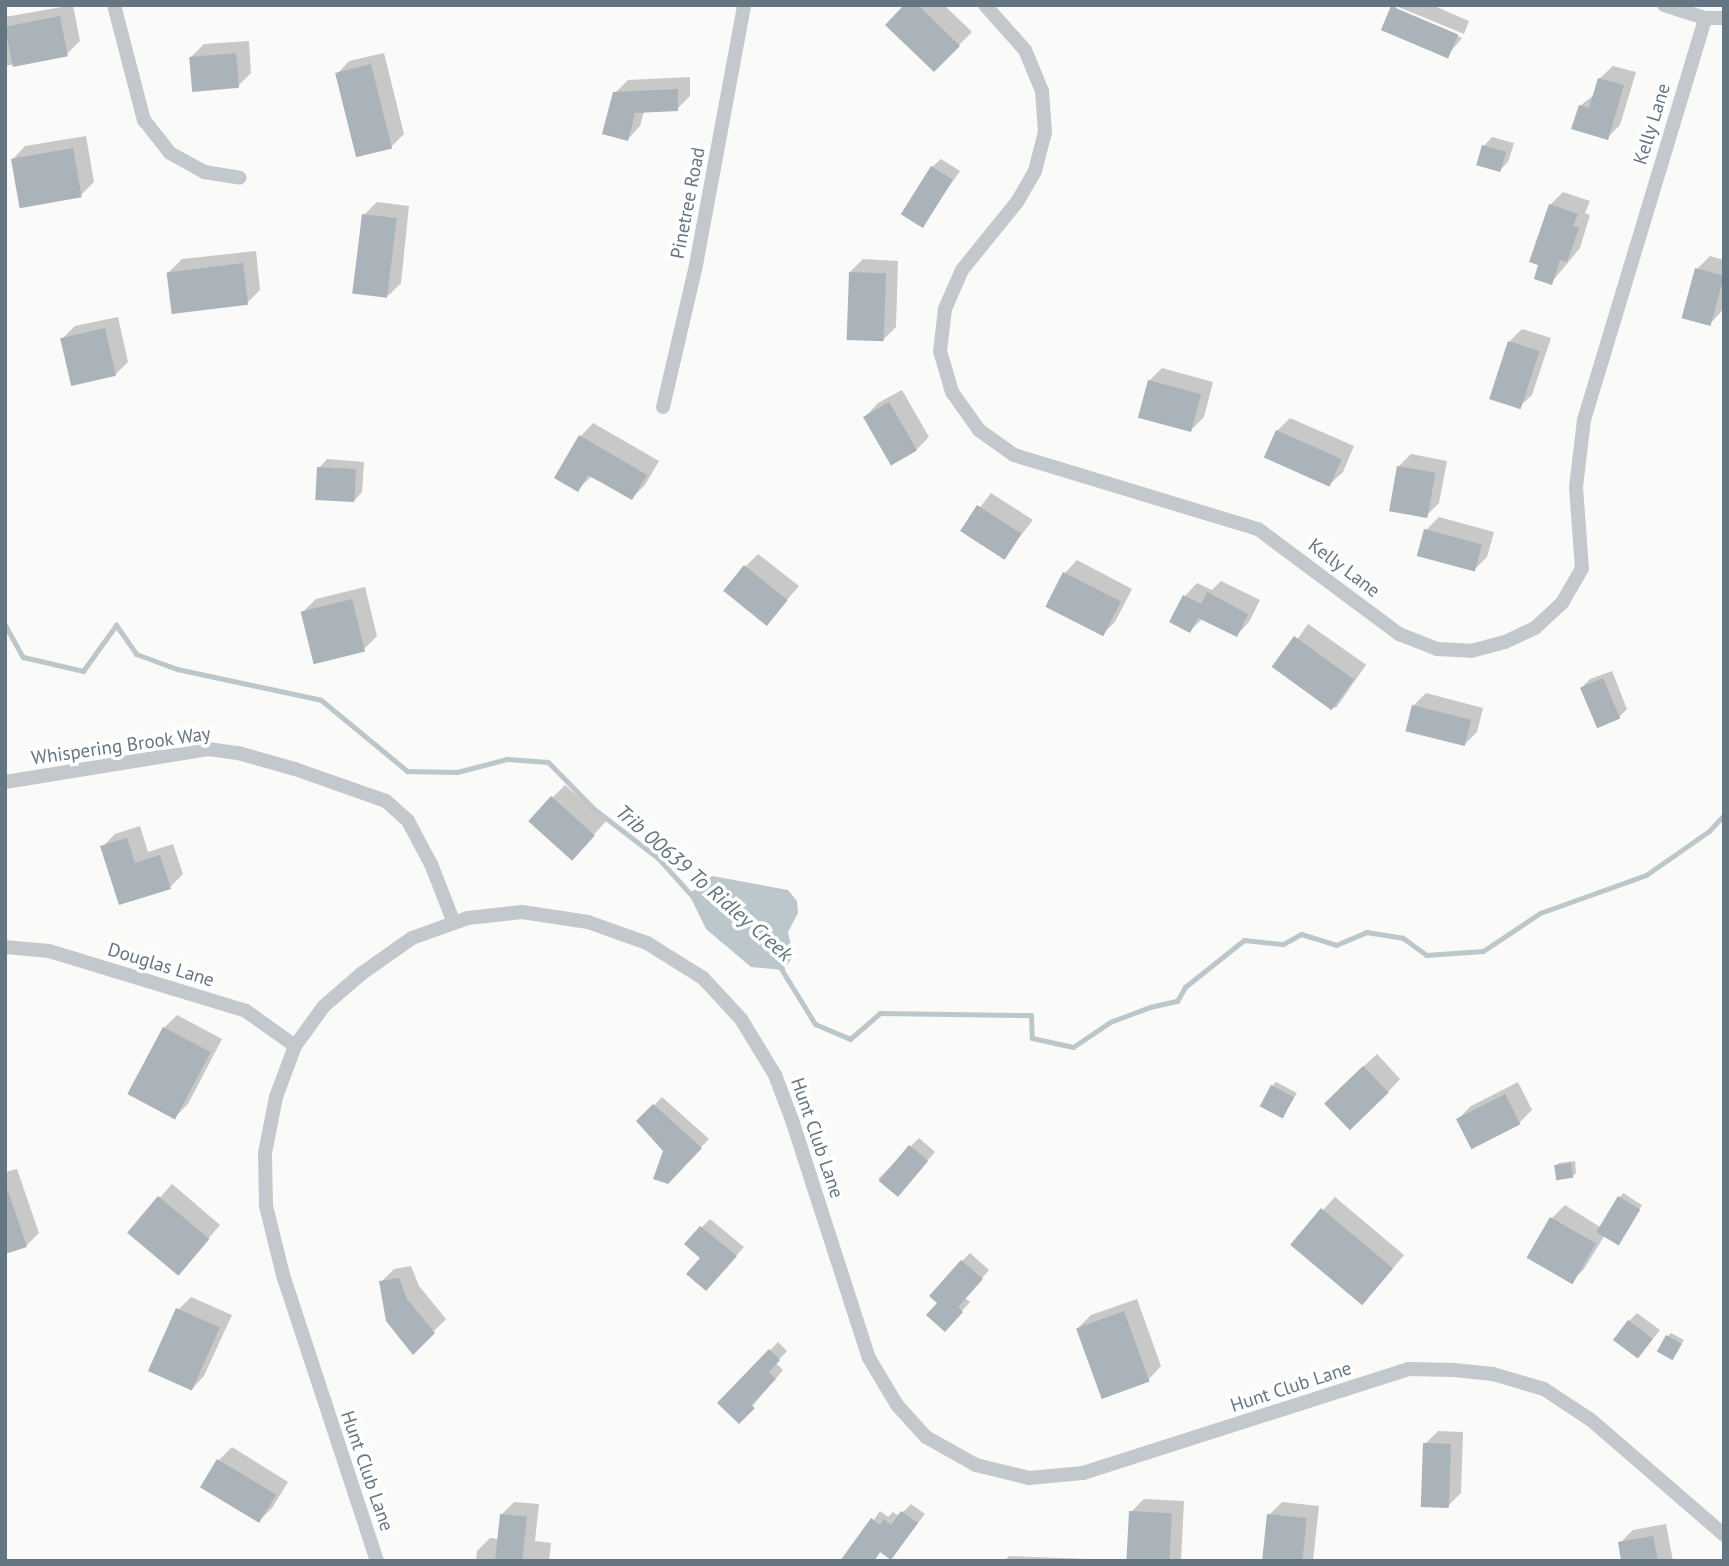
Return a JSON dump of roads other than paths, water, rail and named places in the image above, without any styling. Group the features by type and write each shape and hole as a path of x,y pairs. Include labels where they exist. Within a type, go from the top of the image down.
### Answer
{"street":[{"path":"114,5 144,120 170,153 204,172 240,178"},
{"name":"Pinetree Road","path":"663,407 696,265 744,5"},
{"name":"Kelly Lane","path":"985,5 1025,50 1042,91 1045,132 1035,171 1017,202 962,270 945,309 940,351 952,392 969,417 979,430 1014,455 1258,529 1399,634 1437,649 1471,651 1505,642 1535,628 1562,603 1582,569 1576,486 1584,420 1705,18"},
{"path":"1664,5 1705,18 1724,18"},
{"name":"Whispering Brook Way","path":"5,782 208,749 238,753 295,769 386,801 408,821 430,864 454,923"},
{"name":"Hunt Club Lane","path":"377,1561 283,1275 266,1206 265,1153 276,1097 295,1046 324,1006 360,974 412,938 468,918 522,912 588,922 647,943 703,978 741,1019 775,1075 869,1358 897,1405 926,1437 976,1465 1029,1478 1083,1473 1409,1369 1454,1370 1493,1374 1544,1388 1591,1420 1724,1535"},
{"name":"Douglas Lane","path":"5,947 49,951 246,1011 295,1046"}],"water":[{"path":"712,876 788,890 797,901 798,913 788,932 793,956 784,970 751,967 706,929 689,894"}],"waterway":[{"name":"Trib 00639 To Ridley Creek","path":"5,625 23,657 83,671 116,625 136,654 177,669 321,700 407,771 457,772 507,759 548,762 594,809 658,858 693,897"},
{"name":"Trib 00639 To Ridley Creek","path":"780,967 815,1024 850,1039 880,1013 1031,1015 1032,1038 1073,1047 1110,1022 1150,1007 1177,1001 1185,987 1244,940 1283,944 1301,934 1336,945 1366,932 1403,938 1426,955 1483,951 1540,913 1646,875 1709,831 1724,815"}]}
